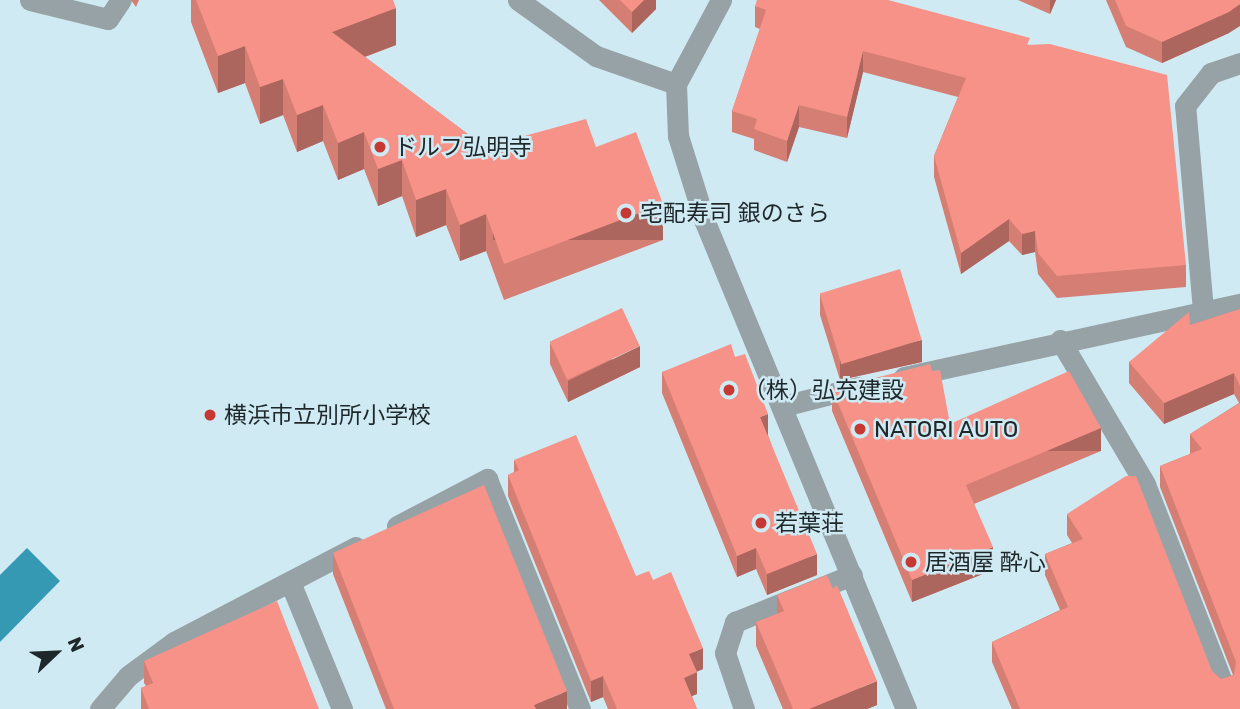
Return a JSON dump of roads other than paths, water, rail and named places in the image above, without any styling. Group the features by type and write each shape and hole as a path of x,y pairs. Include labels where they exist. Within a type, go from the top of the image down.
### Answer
{"street":[{"path":"30,0 108,19 121,0"},
{"path":"518,0 596,56 676,84"},
{"path":"721,0 676,84 678,136 705,222 906,709"},
{"path":"1203,310 1185,106 1211,73 1240,63"},
{"path":"783,406 1060,340 1240,304"},
{"path":"1060,340 1145,484 1224,687"},
{"path":"100,709 128,676 174,642 487,479 580,709"},
{"path":"744,709 725,653 736,622 852,575"},
{"path":"290,582 342,709"}],"water":[{"path":"27,548 60,581 0,642 0,575"}],"place":[{"name":"ドルフ弘明寺","path":"380,147"},
{"name":"宅配寿司 銀のさら","path":"626,213"},
{"name":"（株）弘充建設","path":"729,390"},
{"name":"横浜市立別所小学校","path":"210,415"},
{"name":"NATORI AUTO","path":"860,429"},
{"name":"若葉荘","path":"761,523"},
{"name":"居酒屋 酔心","path":"911,562"}]}
